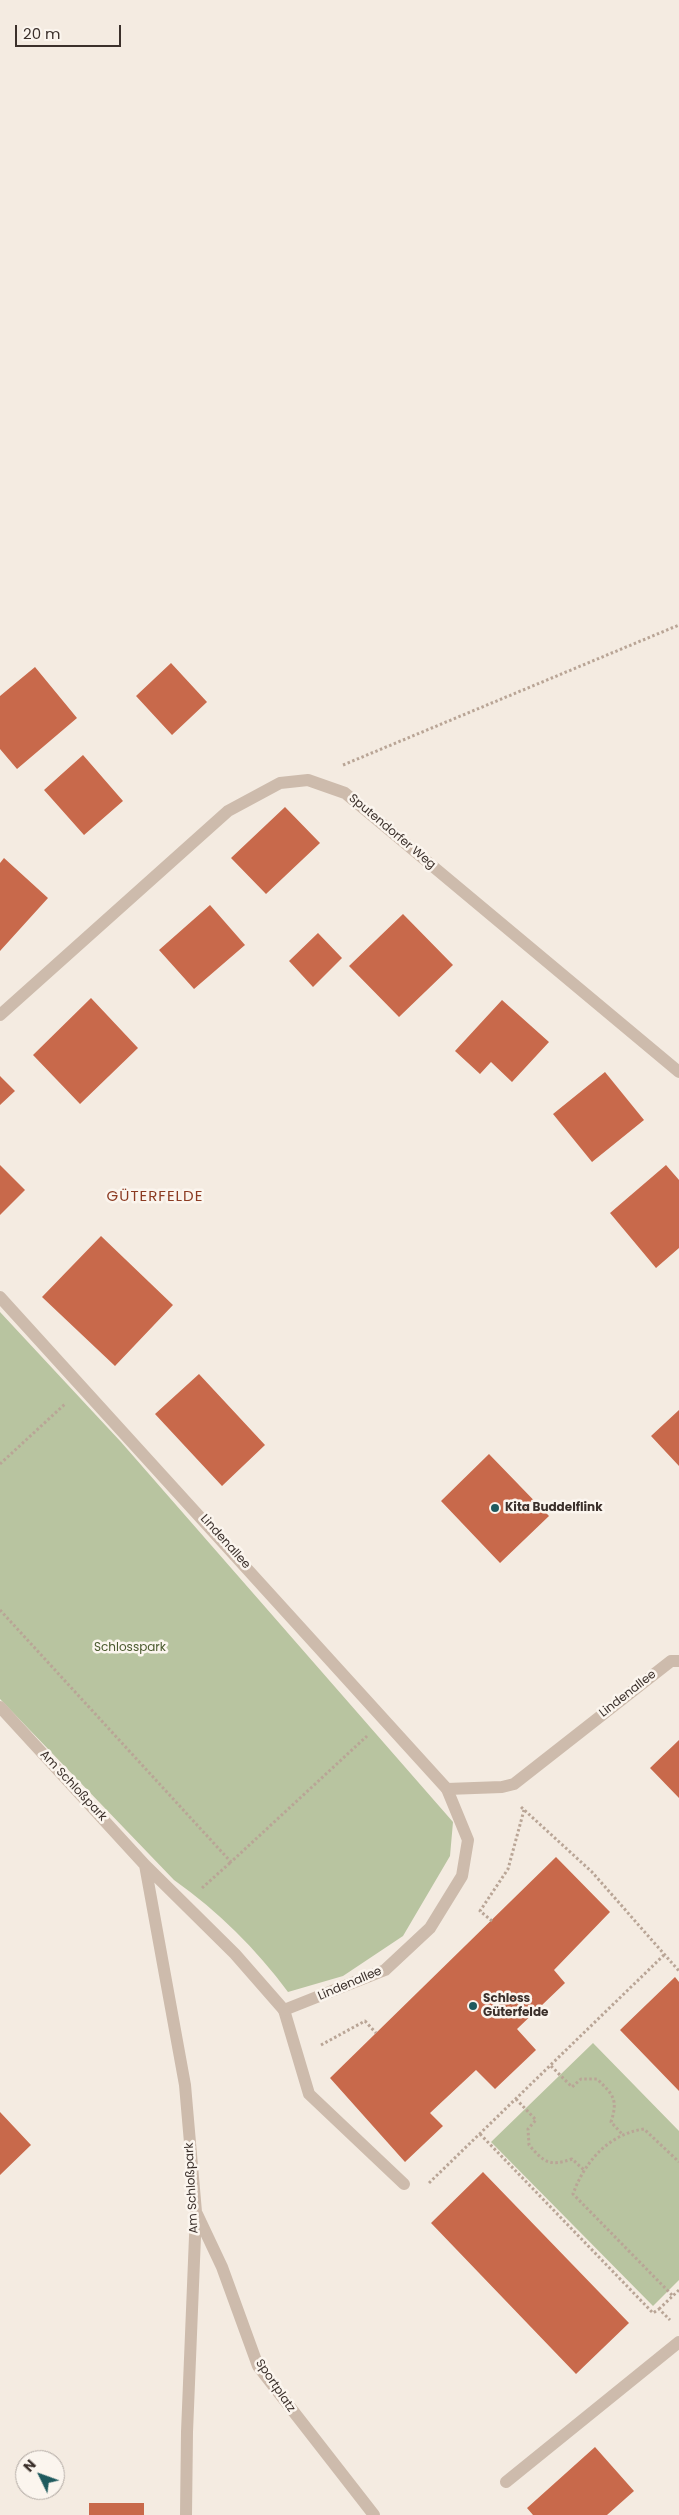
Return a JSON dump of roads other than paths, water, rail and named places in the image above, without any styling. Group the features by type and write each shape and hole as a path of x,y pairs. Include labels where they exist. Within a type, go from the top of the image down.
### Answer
{"street":[{"name":"Sputendorfer Weg","path":"0,1015 228,811 280,782 308,780 345,793 679,1072"},
{"name":"Lindenallee","path":"0,1297 84,1387 447,1789 468,1840 462,1876 430,1928 385,1970 284,2010"},
{"name":"Lindenallee","path":"447,1789 502,1787 514,1784 671,1661 679,1661"},
{"name":"Am Schloßpark","path":"0,1707 145,1865 235,1954 284,2010"},
{"name":"Am Schloßpark","path":"145,1865 186,2085 196,2212 187,2432 186,2515"},
{"path":"284,2010 309,2094 404,2184"},
{"name":"Sportplatz","path":"196,2212 222,2266 258,2366 374,2515"},
{"path":"506,2482 679,2342"}],"place":[{"name":"Kita Buddelflink","path":"495,1508"},
{"name":"Schloss Güterfelde","path":"473,2006"}],"district":[{"name":"GÜTERFELDE","path":"155,1197"}],"park label":[{"name":"Schlosspark","path":"130,1648"}]}
